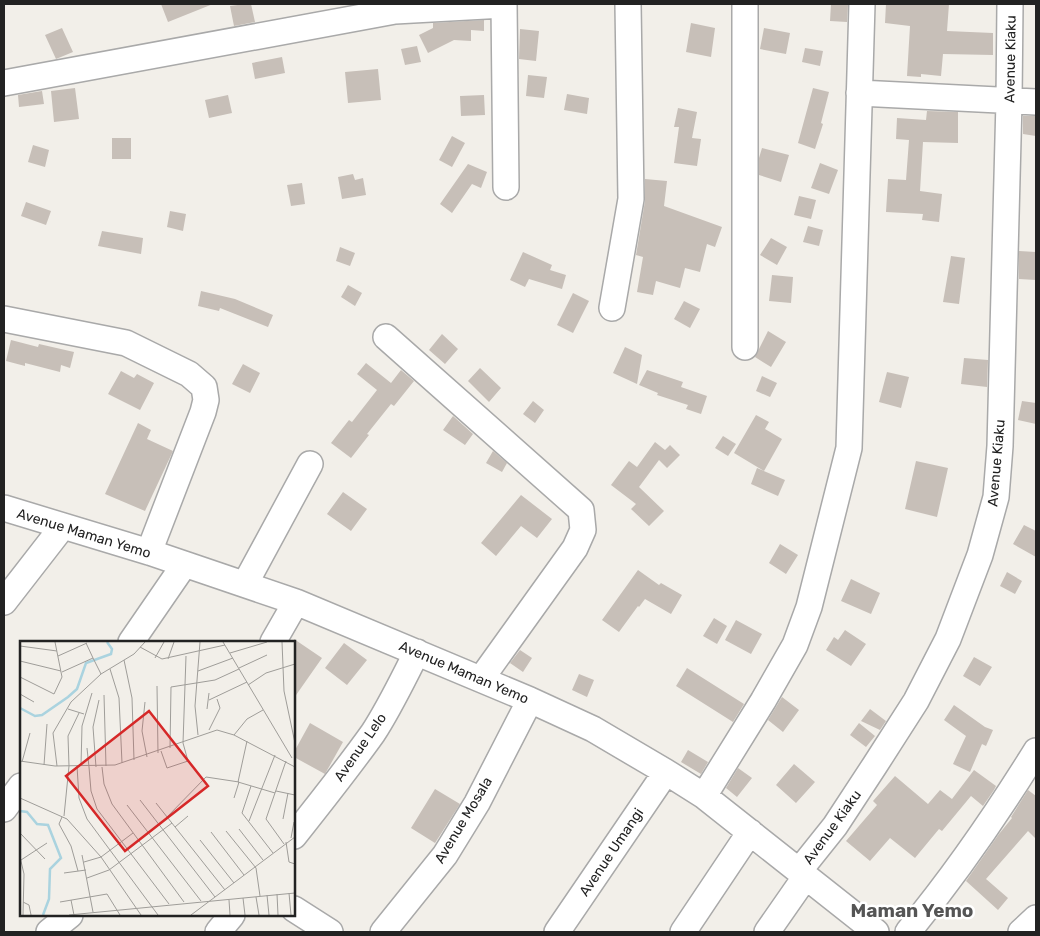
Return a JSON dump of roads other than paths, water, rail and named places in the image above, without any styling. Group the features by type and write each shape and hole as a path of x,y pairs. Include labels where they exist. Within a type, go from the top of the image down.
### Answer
{"street":[{"path":"4,83 395,11 504,4 506,187"},
{"path":"612,308 631,199 628,4"},
{"path":"745,4 745,347"},
{"path":"704,796 795,645 809,607 849,448 862,4"},
{"name":"Avenue Kiaku","path":"767,932 802,873 835,826 916,701 948,640 980,555 996,497 1000,446 1010,4"},
{"path":"859,94 1036,102"},
{"path":"4,319 126,343 189,374 204,387 206,400 203,412 149,552"},
{"path":"386,337 581,510 583,530 576,548 481,679"},
{"path":"245,584 310,464"},
{"name":"Avenue Maman Yemo","path":"4,508 149,552 296,602 481,679 593,729 704,796 802,873 865,929"},
{"path":"4,602 63,526"},
{"path":"132,641 184,565"},
{"path":"274,641 296,602"},
{"name":"Avenue Lelo","path":"295,835 374,731 417,652"},
{"name":"Avenue Mosala","path":"383,932 444,855 476,802 530,700"},
{"path":"908,932 997,813 1036,751"},
{"name":"Avenue Umangi","path":"557,932 666,772"},
{"path":"4,809 20,787"},
{"path":"683,932 750,832"},
{"path":"295,910 330,932"},
{"path":"49,932 69,916"},
{"path":"218,932 231,916"},
{"path":"1021,932 1036,918"}],"district":[{"name":"Maman Yemo","path":"912,910"}]}
